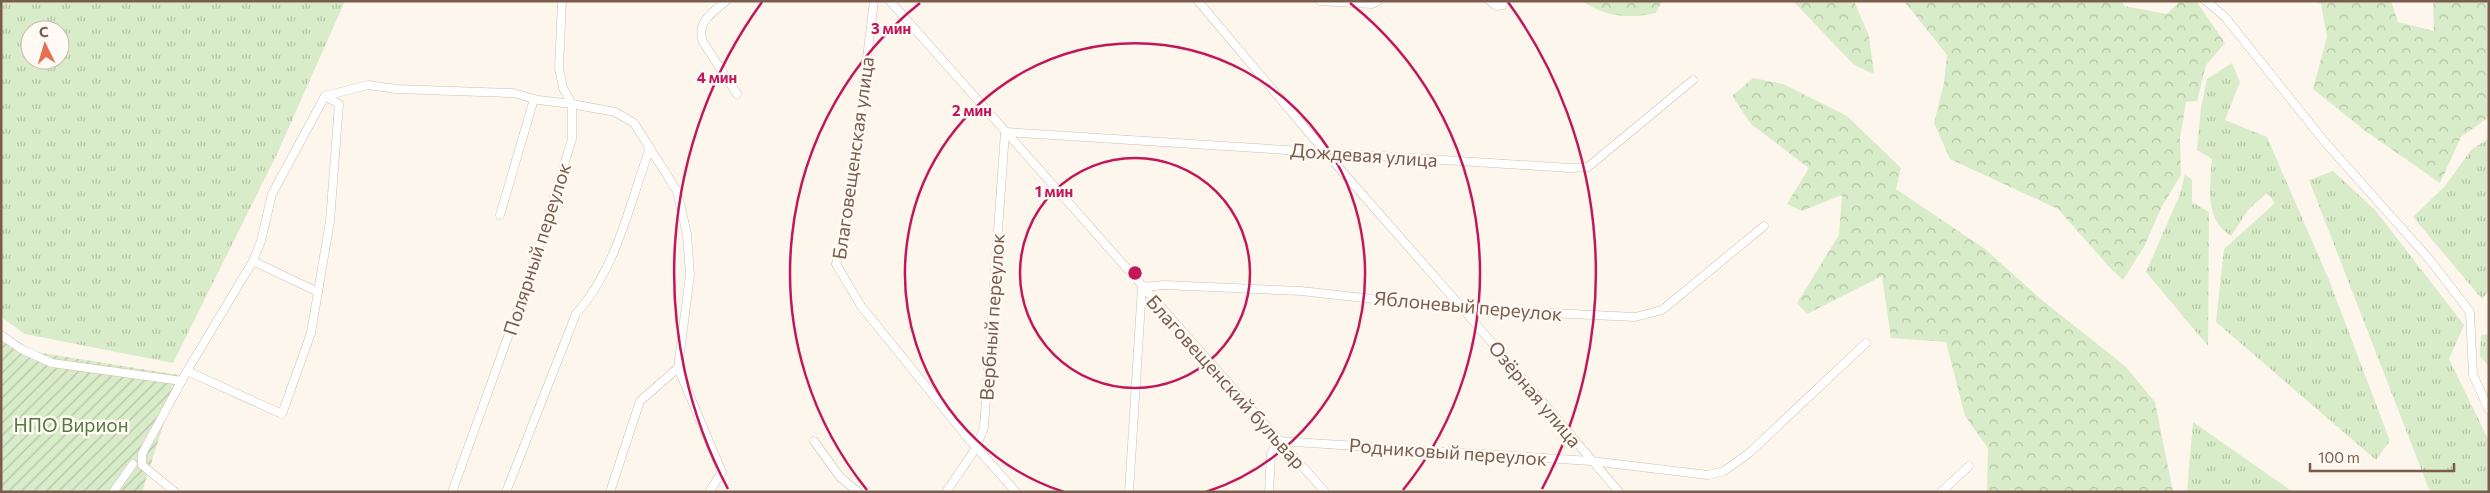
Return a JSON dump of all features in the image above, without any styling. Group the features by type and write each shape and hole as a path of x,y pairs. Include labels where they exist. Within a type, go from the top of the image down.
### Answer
{"street":[{"name":"Полярный переулок","path":"452,492 528,281 572,139 572,104 562,88 559,68 562,1"},
{"path":"726,1 705,19 701,34 703,42 737,94"},
{"name":"Благовещенская улица","path":"874,1 850,196 842,246 836,264 861,306 976,448 1016,492"},
{"name":"Благовещенский бульвар","path":"890,1 1325,492"},
{"name":"Озёрная улица","path":"1198,1 1326,153 1463,309 1618,492"},
{"path":"1320,1 1372,4 1378,1"},
{"path":"1490,1 1496,6 1503,5"},
{"path":"2206,1 2225,17 2324,141 2430,260 2470,312 2473,375 2489,410"},
{"name":"Дождевая улица","path":"1005,132 1570,168 1588,167 1693,80"},
{"path":"175,492 142,464 142,454 187,371 253,261 261,241 272,194 325,96 368,85 396,89 513,93 534,99 615,112 634,123 677,191 687,234 690,275 678,368 722,472 709,492"},
{"path":"187,371 194,372 282,414 311,333 330,221 339,104 325,96"},
{"path":"500,214 534,99"},
{"name":"Вербный переулок","path":"946,492 976,448 984,427 1005,132"},
{"path":"506,492 576,314 590,298 616,249 650,148"},
{"name":"Яблоневый переулок","path":"1142,287 1164,285 1301,291 1463,309 1612,317 1648,315 1662,310 1764,226"},
{"path":"253,261 318,292"},
{"path":"1129,492 1142,287"},
{"path":"1,335 21,349 52,363 182,381"},
{"name":"Родниковый переулок","path":"1278,441 1591,461 1708,475 1724,471 1748,454 1866,343"},
{"path":"610,492 640,402 678,368"},
{"path":"814,441 840,477 858,492"},
{"path":"1269,492 1271,454 1278,441"},
{"path":"113,492 133,464"},
{"path":"1941,492 1969,466"}],"green space":[{"path":"1,1 345,1 277,154 173,363 25,334 1,317"},
{"path":"1583,1 1662,1 1656,13 1627,16 1599,10"},
{"path":"1793,1 1854,1 1869,36 1874,74 1854,65"},
{"path":"1904,1 2122,1 2124,6 2167,14 2180,1 2196,1 2225,43 2206,65 2197,101 2186,102 2180,138 2181,175 2161,208 2145,245 2123,280 2058,209 1950,159 1934,123 1944,83 1947,55"},
{"path":"2314,1 2391,1 2398,22 2434,31 2433,1 2489,1 2489,117 2461,137 2440,183 2364,130 2313,89 2327,37 2321,4"},
{"path":"2232,63 2240,82 2225,120 2267,137 2329,280 2390,441 2376,460 2216,322 2224,249 2275,203 2267,193 2248,210 2231,236 2216,221 2210,191 2212,159 2197,150 2201,108 2207,79"},
{"path":"1753,78 1783,84 1847,116 1901,168 1896,189 1985,249 2043,301 2125,366 2155,402 2173,492 1987,492 1988,448 1965,416 1946,342 1891,338 1882,276 1807,314 1797,303 1839,235 1842,195 1802,211 1787,204 1809,168 1751,124 1732,96"},
{"path":"2489,138 2489,291 2482,299 2413,217 2445,186 2471,150"},
{"path":"2333,171 2376,211 2464,325 2449,359 2489,441 2489,492 2430,492 2309,180"},
{"path":"2185,174 2192,180 2192,202 2209,212 2208,346 2146,272 2180,194"},
{"name":"НПО Вирион","path":"1,331 35,352 179,375 142,492 1,492"},
{"path":"2489,334 2489,367 2480,356 2481,335"},
{"path":"2193,422 2293,492 2187,492"}]}
